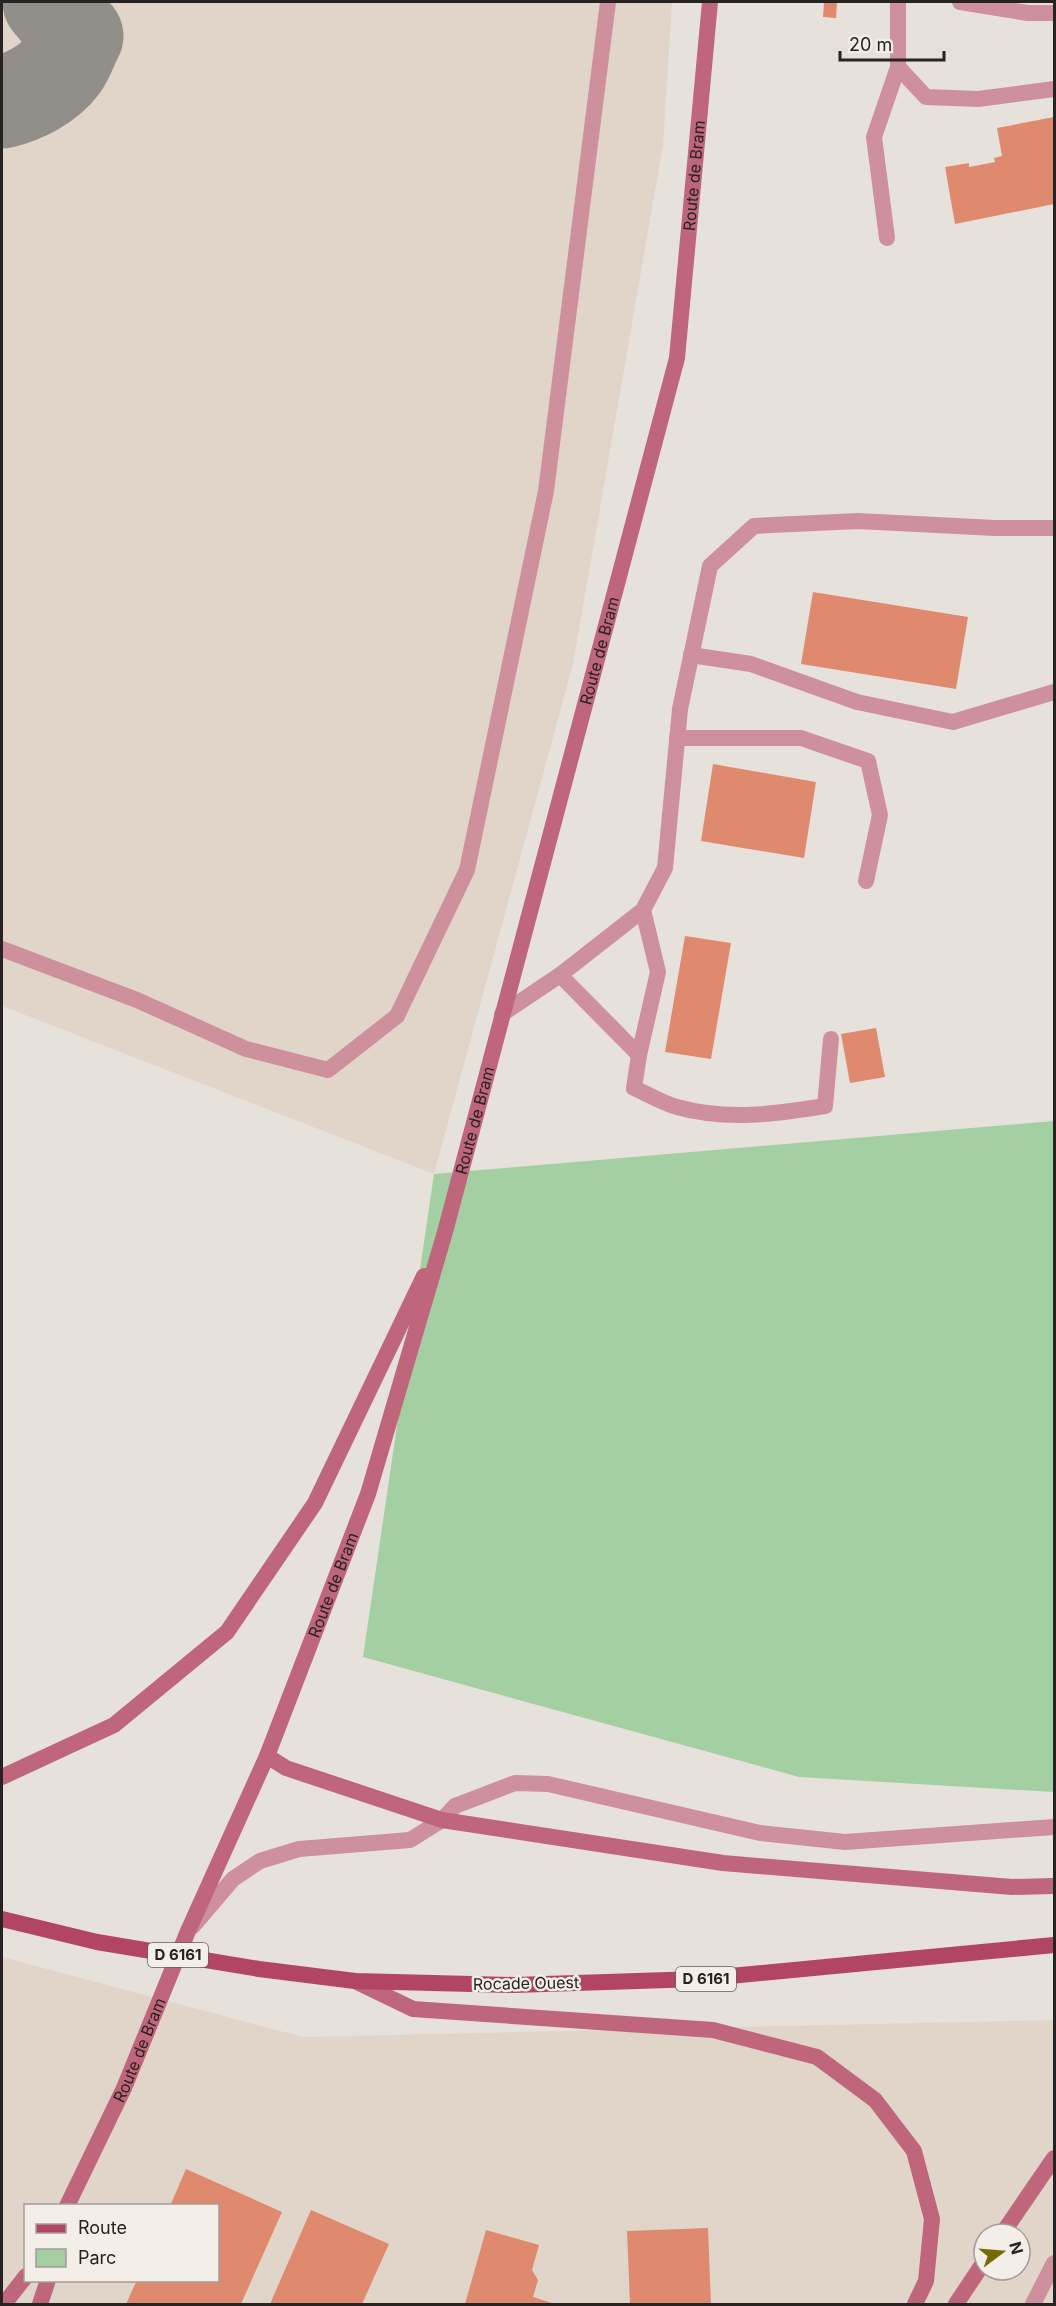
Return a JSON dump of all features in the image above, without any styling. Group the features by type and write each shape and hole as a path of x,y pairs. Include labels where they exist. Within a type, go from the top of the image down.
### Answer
{"main road":[{"name":"Route de Bram","path":"72,2201 124,2088 188,1931 267,1756 368,1494 445,1232 678,358 711,2"},
{"path":"2,1777 114,1725 227,1632 315,1503 445,1232"},
{"path":"267,1756 286,1767 442,1820 723,1863 1012,1887 1054,1886"},
{"name":"Rocade Ouest","path":"2,1918 97,1942 259,1969 355,1981 514,1985 699,1979 1054,1945"},
{"path":"355,1981 413,2009 713,2030 817,2057 875,2100 914,2151 932,2219 926,2281 915,2304"},
{"path":"1010,2222 1054,2158"},
{"path":"4,2304 24,2279"},
{"path":"956,2304 972,2280"},
{"path":"40,2304 47,2282"}],"street":[{"path":"2,949 137,1000 246,1049 328,1070 397,1016 467,870 542,514 608,2"},
{"path":"887,238 874,137 898,67 898,2"},
{"path":"960,2 1029,13 1054,13"},
{"path":"898,67 926,96 978,99 1054,88"},
{"path":"502,1014 560,975 643,910 665,868 677,738 710,566 754,526 858,521 995,528 1054,528"},
{"path":"692,655 751,664 857,702 953,722 1054,692"},
{"path":"677,738 801,738 868,761 880,815 866,881"},
{"path":"643,910 658,972 639,1055 634,1089 676,1107 730,1116 766,1115 825,1106 831,1039"},
{"path":"560,975 639,1055"},
{"path":"188,1931 233,1879 260,1861 299,1849 410,1840 442,1820 455,1806 515,1783 548,1784 760,1833 845,1842 1054,1827"},
{"path":"1033,2304 1054,2264"}],"shaded area":[{"path":"2,2 672,2 663,145 573,664 434,1174 2,1006"},
{"path":"2,1957 303,2037 1054,2020 1054,2304 2,2304"}],"green space":[{"path":"1054,1121 1054,1792 799,1777 363,1657 434,1174"}],"building":[{"path":"824,2 837,2 836,18 823,17"},
{"path":"1054,117 1054,204 955,224 945,167 969,163 969,167 995,162 994,158 1002,156 997,128"},
{"path":"813,592 968,617 956,689 801,664"},
{"path":"713,764 816,782 804,858 701,841"},
{"path":"685,936 731,943 711,1059 665,1052"},
{"path":"876,1028 885,1077 850,1083 841,1034"},
{"path":"186,2169 282,2212 241,2304 126,2304 136,2282 219,2282 219,2204 171,2204"},
{"path":"311,2210 389,2244 362,2304 270,2304"},
{"path":"708,2228 711,2304 630,2304 627,2231"},
{"path":"486,2230 539,2245 532,2270 538,2280 533,2297 555,2304 465,2304"}],"taxiway":[{"path":"2,102 27,93 50,79 62,66 77,36 49,2"}]}
